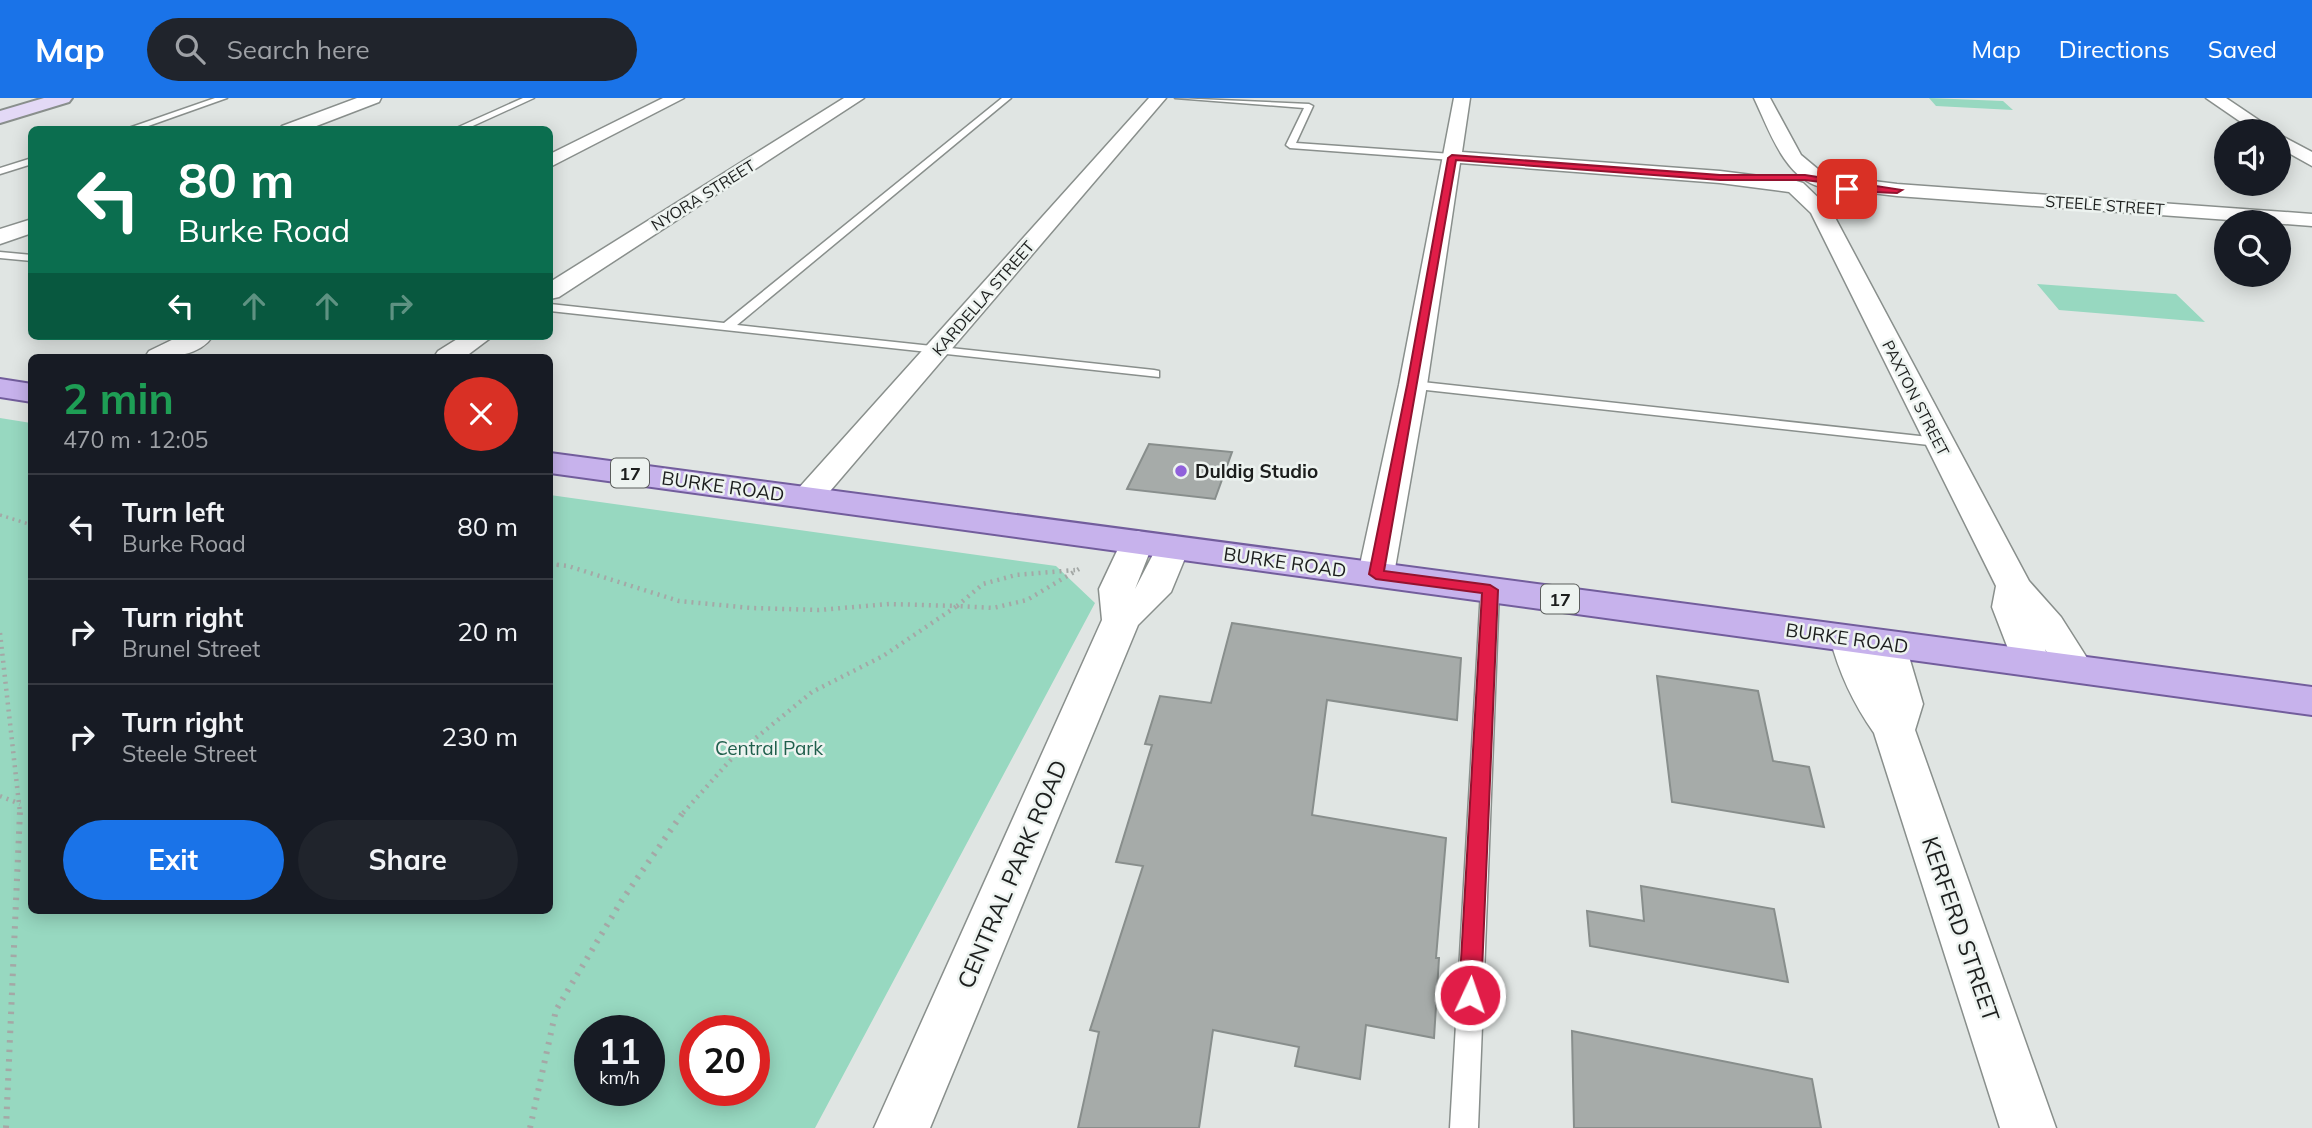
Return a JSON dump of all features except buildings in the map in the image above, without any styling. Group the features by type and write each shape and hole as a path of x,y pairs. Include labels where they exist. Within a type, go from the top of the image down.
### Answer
{"main road":[{"path":"0,117 64,98"},
{"path":"0,388 28,392"},
{"name":"BURKE ROAD","path":"553,463 2312,701"}],"street":[{"path":"299,126 373,98"},
{"path":"553,160 676,98"},
{"name":"NYORA STREET","path":"553,290 856,98"},
{"name":"KARDELLA STREET","path":"808,497 1158,98"},
{"path":"1376,574 1413,385 1462,98"},
{"name":"PAXTON STREET","path":"1762,98 1793,177 1820,190 1938,442 2014,586 2040,611 2060,639 2075,669"},
{"path":"2214,98 2247,119"},
{"path":"2291,147 2312,160"},
{"path":"1452,158 1720,177 1793,177"},
{"name":"STEELE STREET","path":"1793,177 1820,190 1897,190 2312,220"},
{"path":"0,237 28,226"},
{"path":"164,354 192,340"},
{"path":"452,354 474,340"},
{"name":"CENTRAL PARK ROAD","path":"902,1128 1121,620 1153,592 1155,544"},
{"name":"PAXTON STREET","path":"2014,586 2010,607 2031,663"},
{"name":"KERFERD STREET","path":"1867,640 1903,704 1894,730 2028,1128"}],"lane":[{"path":"139,126 223,98"},
{"path":"465,126 530,98"},
{"path":"726,328 1007,98"},
{"path":"1179,98 1309,106 1290,145 1452,158"},
{"path":"0,171 28,162"},
{"path":"0,255 28,258"},
{"path":"553,309 1154,374"},
{"path":"1413,385 1938,442"},
{"path":"1464,1128 1490,590"}],"path":[{"path":"0,515 28,524"},
{"path":"530,1128 556,1010 622,900 688,805 735,755 812,692 883,656 957,606 984,584 1017,575 1079,569 1027,600 993,608 957,606 889,604 819,610 679,601 568,566 553,564"},
{"path":"0,633 20,804 6,1128"},
{"path":"0,796 20,804"}],"green space":[{"path":"1929,98 2003,101 2013,110 1936,106"},
{"path":"2037,284 2176,294 2205,322 2059,310"},
{"name":"Central Park","path":"0,418 28,423 28,914 553,914 553,495 1056,566 1095,603 815,1128 0,1128"}],"place":[{"name":"Duldig Studio","path":"1181,471"}],"route":[{"path":"1470,995 1490,590 1376,574 1413,385 1452,158 1720,177 1805,177 1897,190 1847,189"}]}
